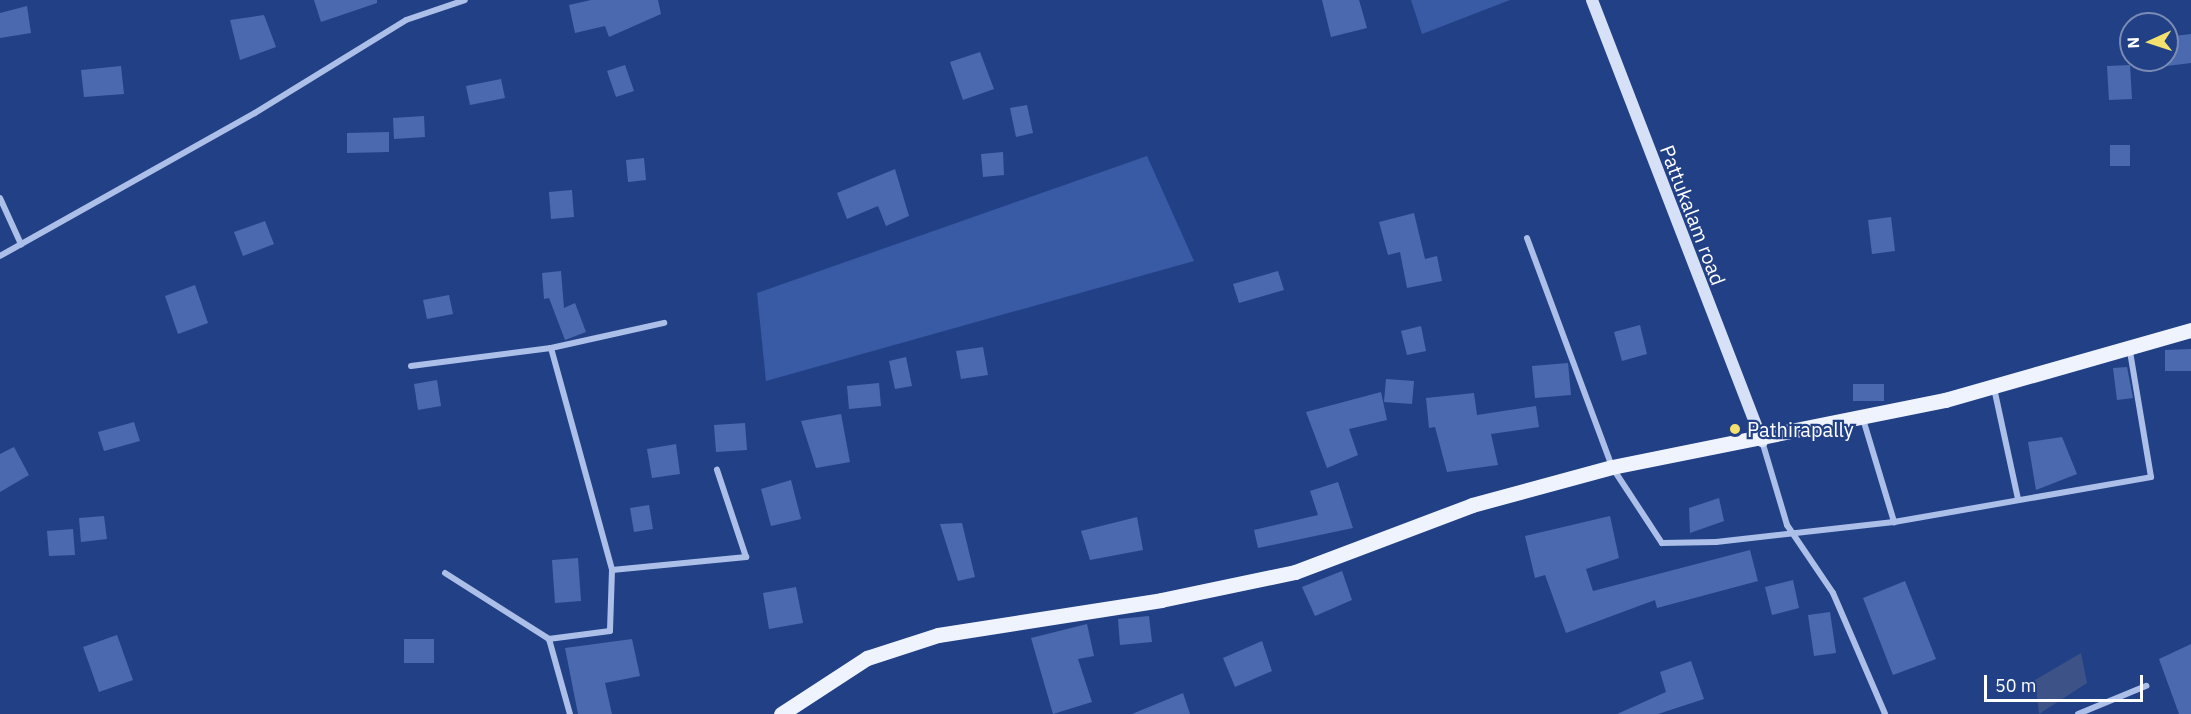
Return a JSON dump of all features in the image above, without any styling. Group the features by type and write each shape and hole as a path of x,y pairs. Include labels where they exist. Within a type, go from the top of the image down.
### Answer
{"main road":[{"name":"Pattukalam road","path":"1592,0 1762,441"},
{"path":"781,714 867,658 938,635 1161,600 1294,572 1472,505 1612,467 1762,441 1863,416 1945,400 1993,384 2130,351 2191,330"}],"street":[{"path":"0,256 255,113 406,20 465,0"},
{"path":"0,198 21,244"},
{"path":"1527,238 1612,467 1662,543 1792,534 1894,522 2151,477 2130,351"},
{"path":"411,366 551,348 664,323"},
{"path":"445,573 549,639 610,631 612,570 551,348"},
{"path":"1993,384 2018,499"},
{"path":"1863,416 1894,522"},
{"path":"1762,441 1792,534 1833,593 1885,714"},
{"path":"612,570 746,557 717,470"},
{"path":"549,639 570,714"},
{"path":"2078,714 2146,686"}],"shaded area":[{"path":"1411,0 1510,0 1422,34"},
{"path":"1147,156 1194,261 766,381 757,293"},
{"path":"2081,653 2087,683 2039,714 2035,680"}],"building":[{"path":"314,0 377,0 377,3 321,22"},
{"path":"591,0 658,0 661,14 609,37 605,26 575,33 569,5"},
{"path":"1322,0 1359,0 1367,28 1331,37"},
{"path":"27,6 31,33 0,38 0,13"},
{"path":"264,15 276,47 240,60 230,20"},
{"path":"2191,34 2191,63 2179,64 2179,36"},
{"path":"980,52 994,89 963,100 950,62"},
{"path":"625,65 634,91 616,97 607,71"},
{"path":"2119,65 2119,72 2130,72 2132,99 2109,100 2107,66"},
{"path":"121,66 124,94 84,97 81,70"},
{"path":"501,79 505,98 470,105 466,86"},
{"path":"1027,105 1033,133 1016,137 1010,108"},
{"path":"424,116 425,137 394,139 393,118"},
{"path":"389,132 389,152 347,153 347,133"},
{"path":"2110,145 2130,145 2130,166 2110,166"},
{"path":"1003,152 1004,175 983,177 981,154"},
{"path":"644,158 646,180 628,182 626,160"},
{"path":"895,169 909,216 886,226 878,206 847,219 837,193"},
{"path":"572,190 574,217 551,219 549,192"},
{"path":"1414,213 1425,259 1437,256 1442,281 1407,288 1400,252 1388,255 1379,222"},
{"path":"1891,217 1895,251 1872,254 1868,220"},
{"path":"265,221 274,244 243,256 234,232"},
{"path":"561,271 564,308 575,303 586,332 565,340 549,298 544,299 542,273"},
{"path":"1278,271 1284,290 1239,303 1233,284"},
{"path":"195,285 208,323 178,334 165,296"},
{"path":"449,295 453,314 427,319 423,300"},
{"path":"1640,325 1647,354 1622,361 1614,332"},
{"path":"1421,326 1426,351 1407,355 1401,331"},
{"path":"983,347 988,375 961,379 956,351"},
{"path":"2191,349 2191,371 2165,371 2165,350"},
{"path":"906,357 912,386 895,389 889,361"},
{"path":"1568,363 1571,395 1535,398 1532,366"},
{"path":"2127,367 2133,398 2117,400 2113,368"},
{"path":"1386,379 1414,381 1412,404 1384,402"},
{"path":"437,380 441,406 418,410 414,384"},
{"path":"879,383 881,406 849,409 847,386"},
{"path":"1853,384 1884,384 1884,401 1853,401"},
{"path":"1381,392 1387,420 1349,429 1358,455 1327,468 1306,412"},
{"path":"1474,393 1477,415 1536,406 1539,427 1491,434 1498,465 1447,472 1435,427 1429,428 1426,398"},
{"path":"841,414 850,462 816,468 801,421"},
{"path":"134,422 140,441 104,451 98,432"},
{"path":"745,423 747,450 716,452 714,425"},
{"path":"2062,437 2077,474 2036,490 2028,442"},
{"path":"676,444 680,474 652,478 647,449"},
{"path":"14,447 29,475 0,492 0,454"},
{"path":"791,480 801,519 771,526 761,489"},
{"path":"1338,482 1353,528 1258,548 1254,530 1318,515 1310,491"},
{"path":"1719,498 1724,521 1690,533 1689,508"},
{"path":"649,505 653,529 634,532 630,508"},
{"path":"104,516 107,539 81,542 79,518"},
{"path":"1610,516 1619,558 1586,569 1593,591 1750,550 1758,581 1657,608 1655,600 1566,633 1545,575 1535,578 1525,536"},
{"path":"1137,517 1143,550 1090,560 1081,531"},
{"path":"962,523 975,577 958,581 940,524"},
{"path":"73,529 75,555 49,556 47,531"},
{"path":"578,558 581,601 555,603 552,560"},
{"path":"1342,571 1352,600 1315,616 1302,587"},
{"path":"1793,580 1799,608 1772,615 1765,587"},
{"path":"1905,581 1936,659 1893,675 1863,598"},
{"path":"796,587 803,623 769,629 763,593"},
{"path":"1830,612 1836,653 1814,656 1808,615"},
{"path":"1149,616 1152,642 1120,645 1118,619"},
{"path":"1087,624 1094,656 1078,659 1092,702 1053,714 1031,638"},
{"path":"117,635 133,680 99,692 83,647"},
{"path":"404,639 434,639 434,663 404,663"},
{"path":"632,639 640,676 605,683 612,714 578,714 565,648"},
{"path":"1262,641 1272,671 1235,687 1223,658"},
{"path":"2191,644 2191,714 2179,714 2159,659"},
{"path":"1691,661 1704,699 1658,714 1617,714 1666,692 1660,672"},
{"path":"1183,693 1190,714 1132,714"}],"place":[{"name":"Pathirapally","path":"1735,429"}]}
